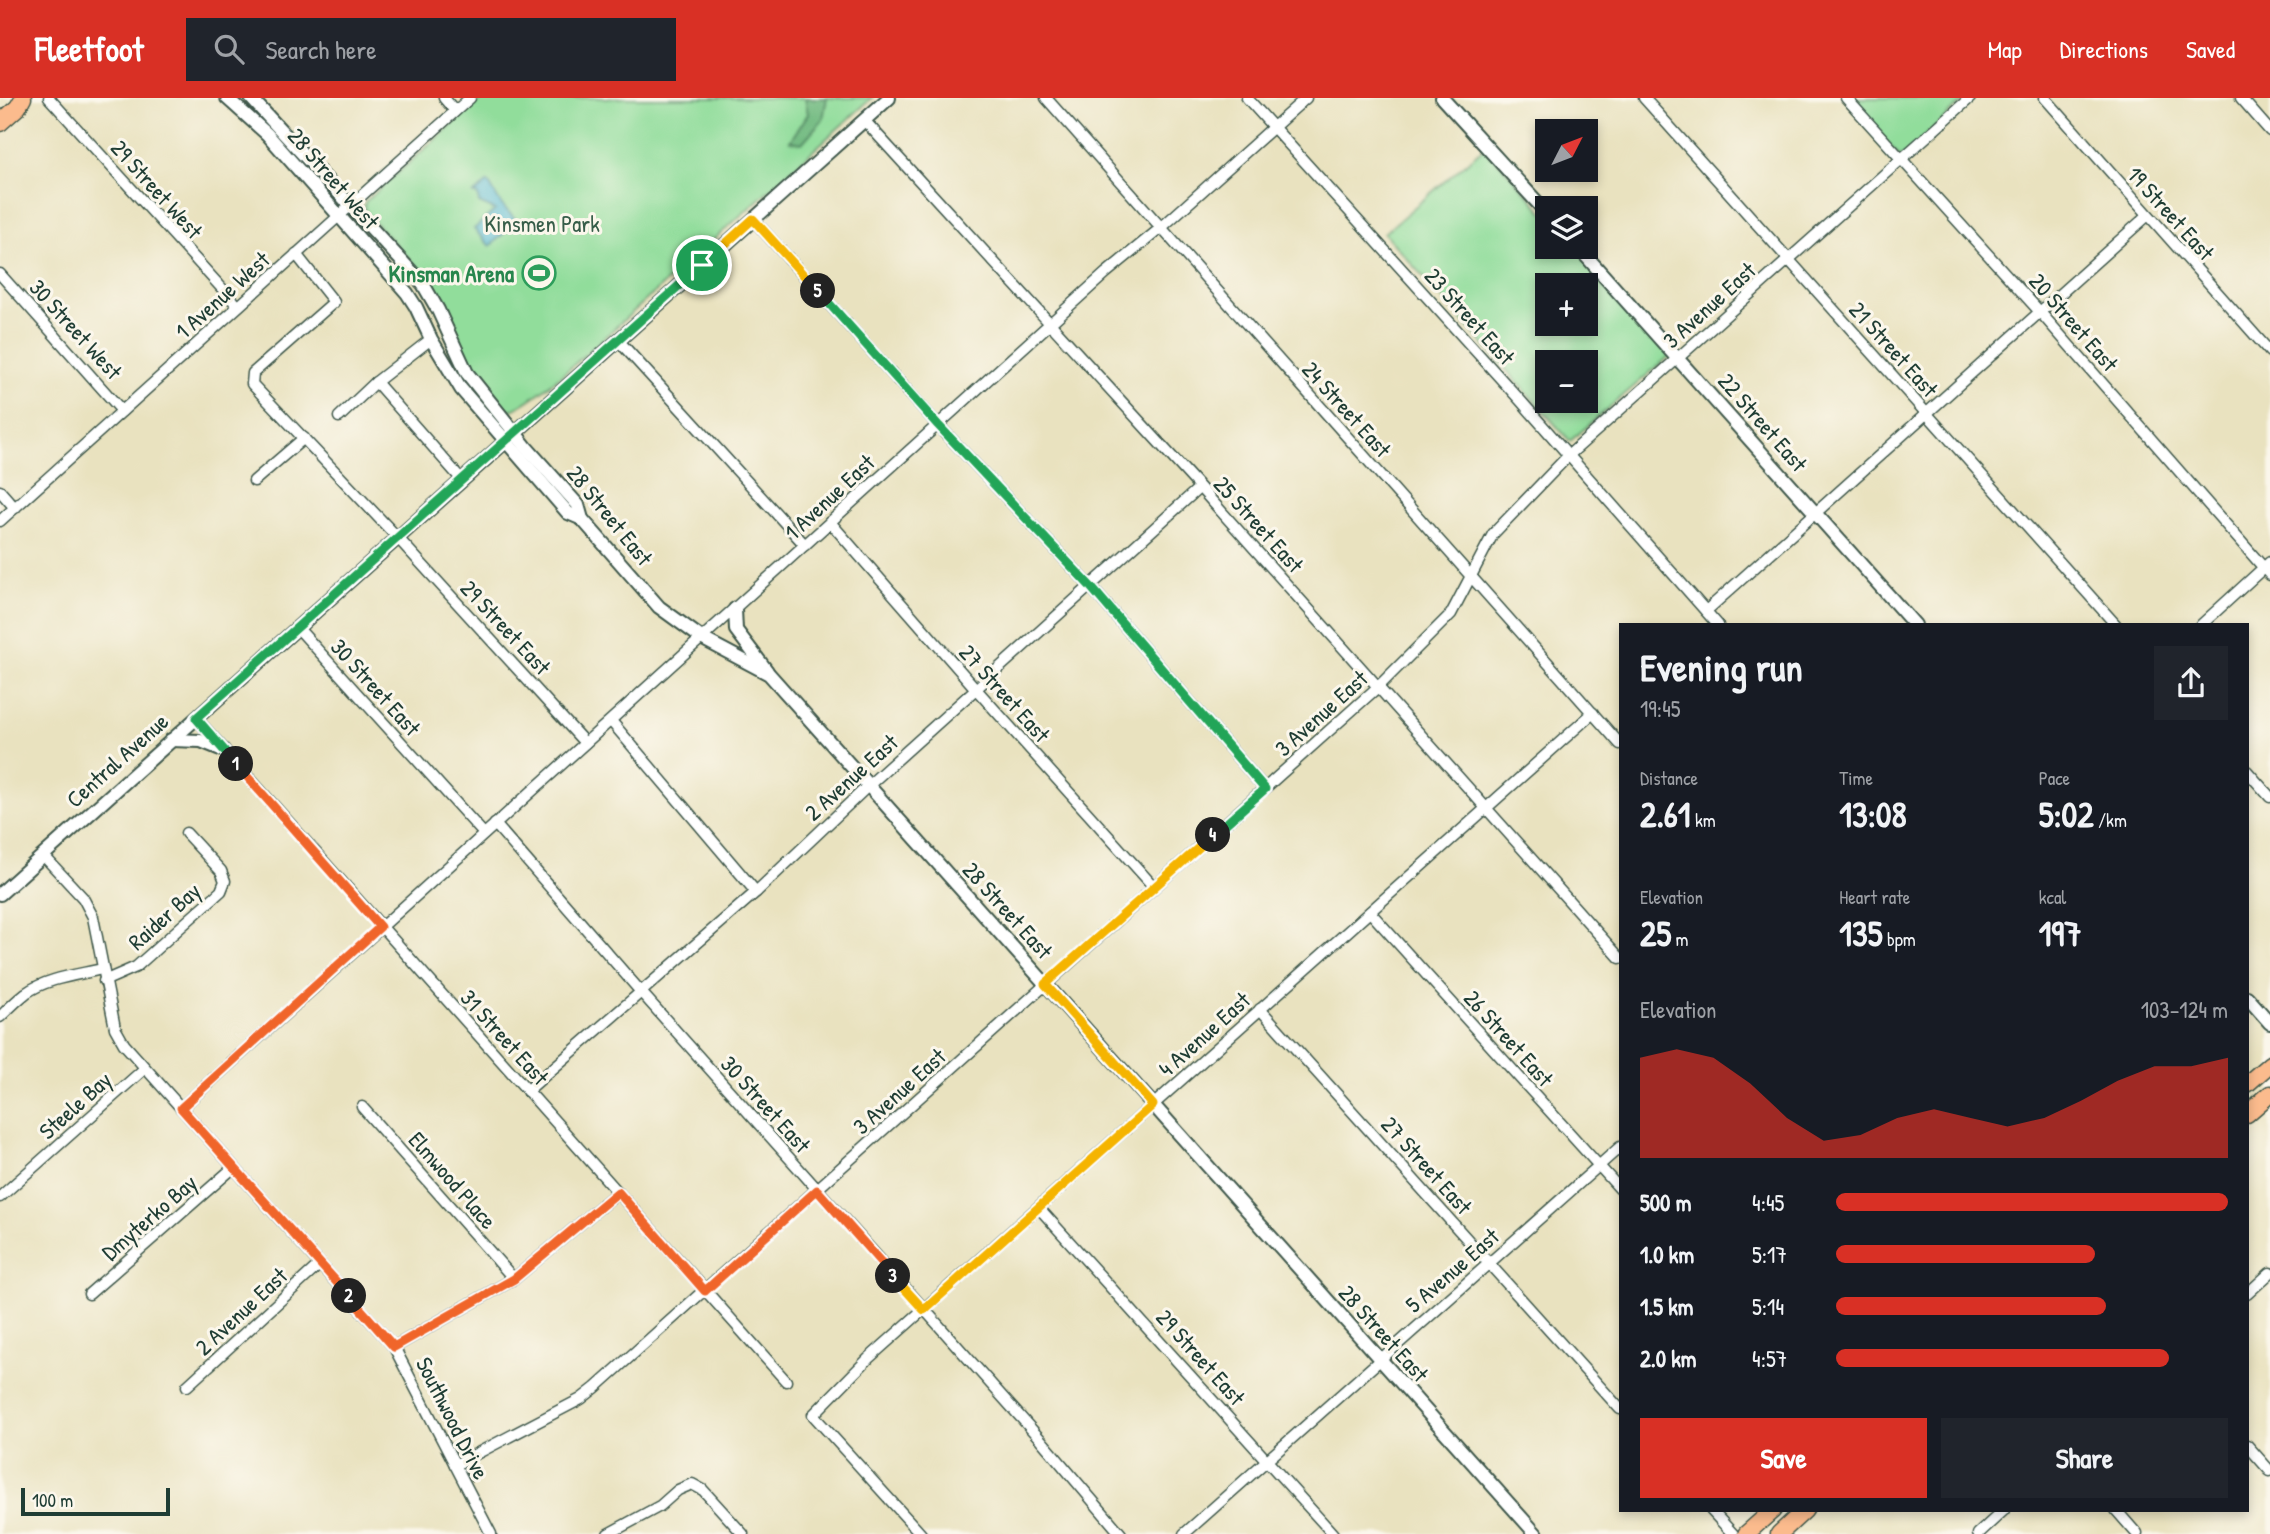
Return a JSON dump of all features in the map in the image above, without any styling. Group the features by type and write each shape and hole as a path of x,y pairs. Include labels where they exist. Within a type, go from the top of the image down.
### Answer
{"main road":[{"path":"0,123 20,102 38,98"},
{"path":"2249,1082 2270,1064"},
{"path":"2249,1113 2270,1094"},
{"path":"1746,1534 1771,1512"},
{"path":"1779,1534 1803,1512"}],"street":[{"name":"29 Street West","path":"49,98 238,306"},
{"name":"28 Street West","path":"227,98 267,134 407,293 461,389 568,513 582,519"},
{"name":"28 Street West","path":"251,98 429,293 467,373 515,432"},
{"path":"444,98 455,111"},
{"name":"1 Avenue West","path":"0,521 470,98"},
{"name":"Central Avenue","path":"0,894 889,98"},
{"name":"24 Street East","path":"1046,98 1619,743"},
{"name":"23 Street East","path":"1247,98 1716,623"},
{"name":"1 Avenue East","path":"181,1108 1105,273 1162,227 1306,98"},
{"path":"1441,98 1535,200"},
{"name":"21 Street East","path":"1644,98 2114,623"},
{"name":"20 Street East","path":"1846,98 2268,569"},
{"name":"3 Avenue East","path":"455,1465 580,1399 705,1291 1265,789 1379,686 1451,614 1493,534 1569,456 1969,98"},
{"name":"19 Street East","path":"2045,98 2270,352"},
{"path":"2241,98 2270,131"},
{"name":"25 Street East","path":"864,120 1379,686 1619,957"},
{"path":"1706,611 2147,216"},
{"path":"753,219 938,425 1091,587 1265,789"},
{"name":"29 Street East","path":"296,254 334,302 253,373 253,384 585,743"},
{"name":"22 Street East","path":"1589,259 1913,623"},
{"name":"30 Street West","path":"0,274 122,411"},
{"path":"339,416 431,339"},
{"path":"618,340 805,545"},
{"path":"376,383 462,480"},
{"name":"28 Street East","path":"515,432 578,505 582,519 659,607 703,639 769,674 1536,1534"},
{"path":"254,481 304,438"},
{"name":"2 Avenue East","path":"527,1091 756,892 869,785 1199,488"},
{"path":"0,491 15,508"},
{"name":"27 Street East","path":"830,522 1154,887"},
{"path":"2203,623 2268,569"},
{"path":"735,609 736,630 769,674"},
{"name":"30 Street East","path":"297,627 484,834"},
{"name":"4 Avenue East","path":"921,1534 813,1415 869,1359 1593,713"},
{"name":"31 Street East","path":"196,718 786,1381"},
{"path":"611,721 756,892"},
{"path":"171,740 201,741 223,750"},
{"path":"2249,773 2270,797"},
{"name":"30 Street East","path":"495,824 641,992 1041,1440 1121,1534"},
{"name":"Raider Bay","path":"104,981 136,967 221,891 225,881 221,871 187,833"},
{"name":"Southwood Drive","path":"43,855 83,898 93,917 115,1028 124,1044 394,1347 491,1534"},
{"name":"26 Street East","path":"1370,912 1619,1188"},
{"path":"0,1017 27,993 53,980 102,970"},
{"path":"2249,999 2270,1023"},
{"name":"27 Street East","path":"1260,1009 1619,1408"},
{"name":"Steele Bay","path":"1,1197 144,1069"},
{"name":"Elmwood Place","path":"362,1107 514,1279"},
{"name":"5 Avenue East","path":"1184,1534 1619,1148"},
{"name":"Dmyterko Bay","path":"89,1294 233,1168"},
{"path":"394,1347 514,1279 618,1192"},
{"name":"29 Street East","path":"1039,1208 1333,1534"},
{"name":"2 Avenue East","path":"187,1387 320,1264"},
{"path":"2249,1291 2270,1273"},
{"path":"2249,1447 2270,1471"},
{"path":"608,1534 660,1506 678,1490 692,1484 704,1490 743,1534"},
{"path":"1713,1512 1732,1534"},
{"path":"1978,1534 2002,1512"},
{"path":"2118,1512 2137,1534"}],"green space":[{"name":"Kinsmen Park","path":"482,98 872,98 568,370 531,399 510,410 498,401 472,367 439,299 424,275 364,208 365,202"},
{"path":"805,98 827,98 823,119 802,143 790,141 808,114"},
{"path":"1846,98 1967,98 1901,158"},
{"path":"1485,147 1535,203 1535,259 1586,259 1672,354 1570,441 1545,413 1598,413 1598,350 1535,350 1535,402 1384,233"}],"water":[{"path":"488,182 501,204 517,221 490,246 474,229 495,210 479,203 478,195 474,194"}],"place":[{"name":"Kinsman Arena","path":"539,273"}],"route":[{"path":"753,219 938,425 1091,587 1265,789 1045,984 1153,1105 924,1310 817,1190 705,1291 618,1192 514,1279 394,1347 181,1108 380,927 196,718 702,265 753,219"}]}
